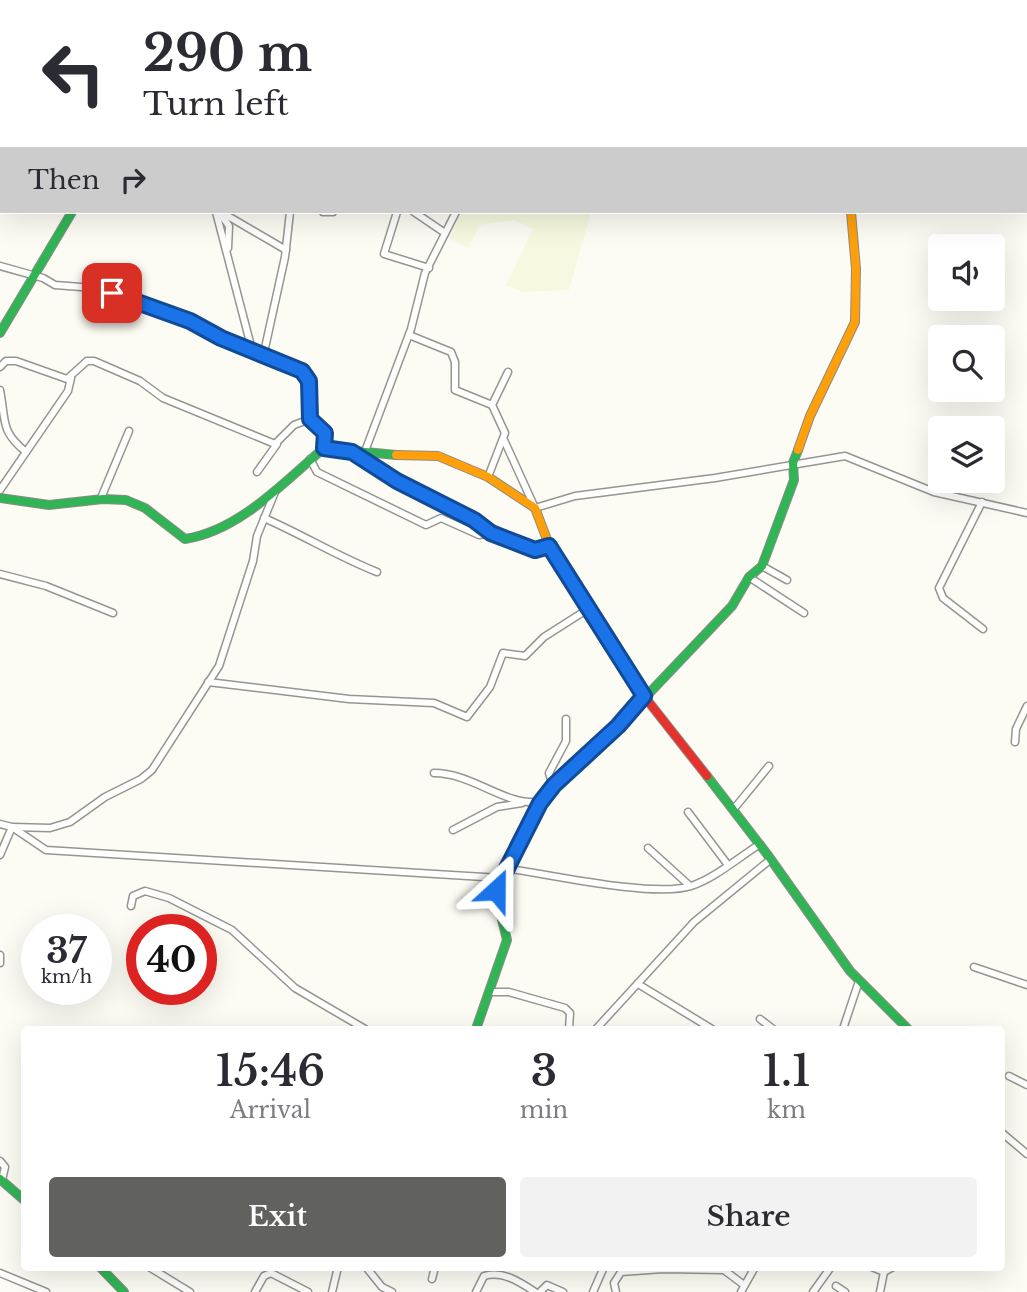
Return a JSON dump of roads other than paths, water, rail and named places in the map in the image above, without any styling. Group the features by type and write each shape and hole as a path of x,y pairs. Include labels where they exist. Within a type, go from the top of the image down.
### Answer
{"street":[{"path":"0,333 71,214"},
{"path":"218,214 252,349"},
{"path":"222,214 286,250"},
{"path":"263,357 286,250 290,214"},
{"path":"396,214 384,254 429,268"},
{"path":"417,214 445,233"},
{"path":"364,454 409,335 429,268 455,214"},
{"path":"477,1026 507,940 496,894 500,878 540,803 554,785 618,726 732,606 749,577 762,566 794,480 793,463 810,416 855,322 856,269 851,214"},
{"path":"0,266 36,276 55,285 94,288 169,312 306,375 311,392 310,419 325,433 324,448"},
{"path":"409,335 451,352 455,362 455,390 492,405 505,433 488,477"},
{"path":"0,367 6,360 16,361 58,378 71,378"},
{"path":"0,490 34,444 68,391 71,378 83,363 94,362 141,381 163,398 277,444"},
{"path":"492,405 509,372"},
{"path":"0,390 4,431 10,440 26,452"},
{"path":"257,472 294,425 310,419"},
{"path":"101,498 129,431"},
{"path":"504,440 536,508 549,546 644,696 760,844 859,981 905,1026"},
{"path":"0,498 24,503 65,504 101,498 126,500 149,509 185,539 199,537 240,517 275,492 324,448 364,454 427,454 456,461 488,477 536,508 575,496 715,478 845,456 934,492 1027,513"},
{"path":"352,452 397,481 474,520 491,533 535,550 549,546"},
{"path":"310,459 317,472 426,525 431,525 439,518 479,534 491,533"},
{"path":"0,824 50,828 70,822 105,797 141,779 162,758 223,656 264,518 275,492"},
{"path":"982,502 939,588 943,598 983,629"},
{"path":"264,518 294,531 330,553 377,572"},
{"path":"762,566 787,580"},
{"path":"0,574 26,579 113,613"},
{"path":"749,577 804,613"},
{"path":"208,682 349,699 434,703 467,717 490,687 503,653 525,656 544,636 588,609"},
{"path":"1015,742 1016,729 1027,706"},
{"path":"554,785 549,773 566,741 566,719"},
{"path":"733,810 769,766"},
{"path":"434,773 463,776 525,803"},
{"path":"453,830 497,807 540,803"},
{"path":"688,812 728,865"},
{"path":"0,855 12,827"},
{"path":"12,827 40,848 60,851 500,878"},
{"path":"505,868 648,888 690,886 760,844"},
{"path":"648,848 690,886"},
{"path":"599,1026 694,922 771,859"},
{"path":"131,906 133,896 145,891 169,898 232,930 295,988 360,1026"},
{"path":"0,955 0,962"},
{"path":"974,967 1027,985"},
{"path":"843,1026 859,981"},
{"path":"638,984 707,1026"},
{"path":"491,992 509,992 565,1008 570,1013 569,1026"},
{"path":"760,1019 770,1026"},
{"path":"1009,1076 1027,1085"},
{"path":"1005,1135 1026,1150"},
{"path":"0,1161 5,1167 1,1179 21,1197"},
{"path":"104,1271 124,1292"},
{"path":"156,1271 190,1292"},
{"path":"331,1292 337,1271"},
{"path":"369,1271 382,1287 392,1292"},
{"path":"432,1279 434,1271"},
{"path":"593,1292 602,1271"},
{"path":"615,1292 617,1275 627,1271"},
{"path":"729,1271 743,1289 753,1271"},
{"path":"813,1292 828,1271"},
{"path":"880,1292 884,1272"},
{"path":"0,1273 46,1292"},
{"path":"255,1292 264,1276 271,1273 308,1292"},
{"path":"476,1292 484,1276 493,1274 504,1275 537,1292 547,1284 563,1292"},
{"path":"836,1286 845,1292"}]}
